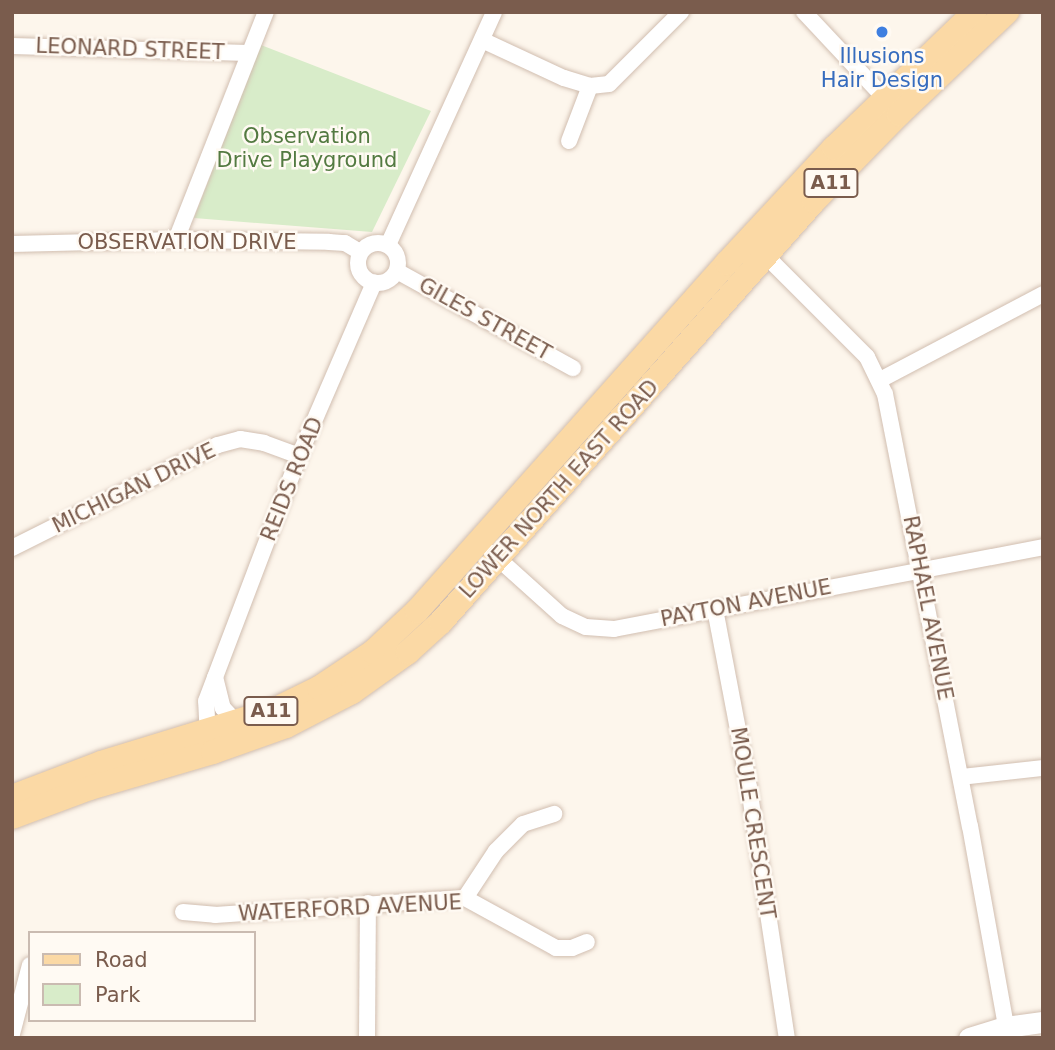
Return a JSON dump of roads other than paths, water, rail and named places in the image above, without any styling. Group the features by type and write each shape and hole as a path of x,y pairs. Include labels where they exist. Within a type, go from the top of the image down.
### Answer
{"main road":[{"name":"LOWER NORTH EAST ROAD","path":"12,817 210,742 237,723 298,699 362,660 488,549 757,247 892,106 975,12"},
{"name":"LOWER NORTH EAST ROAD","path":"892,106 1007,12"},
{"name":"LOWER NORTH EAST ROAD","path":"12,797 83,769 301,719 371,680 427,636 488,549"}],"street":[{"path":"176,240 266,12"},
{"path":"388,245 494,12"},
{"path":"482,40 564,78 590,86 609,84 681,12"},
{"path":"804,12 892,106"},
{"name":"LEONARD STREET","path":"12,46 248,53"},
{"path":"569,141 590,86"},
{"name":"OBSERVATION DRIVE","path":"12,244 176,240 329,242 345,243 360,252"},
{"path":"373,243 388,245 398,257 397,271 390,279 373,283 358,269 360,252 373,243"},
{"name":"RAPHAEL AVENUE","path":"757,247 867,357 880,380 890,411 1006,1027"},
{"name":"GILES STREET","path":"397,271 573,368"},
{"name":"REIDS ROAD","path":"210,742 206,701 299,456 373,283"},
{"path":"880,380 1043,294"},
{"name":"MICHIGAN DRIVE","path":"13,547 218,445 240,439 264,443 299,456"},
{"name":"PAYTON AVENUE","path":"488,549 562,616 586,627 614,629 1043,547"},
{"name":"MOULE CRESCENT","path":"715,609 749,788 787,1038"},
{"path":"215,677 223,708 237,723"},
{"path":"961,778 1043,768"},
{"path":"465,898 496,851 523,824 554,814"},
{"name":"WATERFORD AVENUE","path":"183,912 215,915 368,902 465,898 556,948 572,948 587,942"},
{"path":"367,1038 368,902"},
{"path":"12,1034 28,973"},
{"path":"969,1038 1006,1027 1043,1022"}],"place":[{"name":"Illusions Hair Design","path":"882,32"}],"park label":[{"name":"Observation Drive Playground","path":"307,148"}]}
